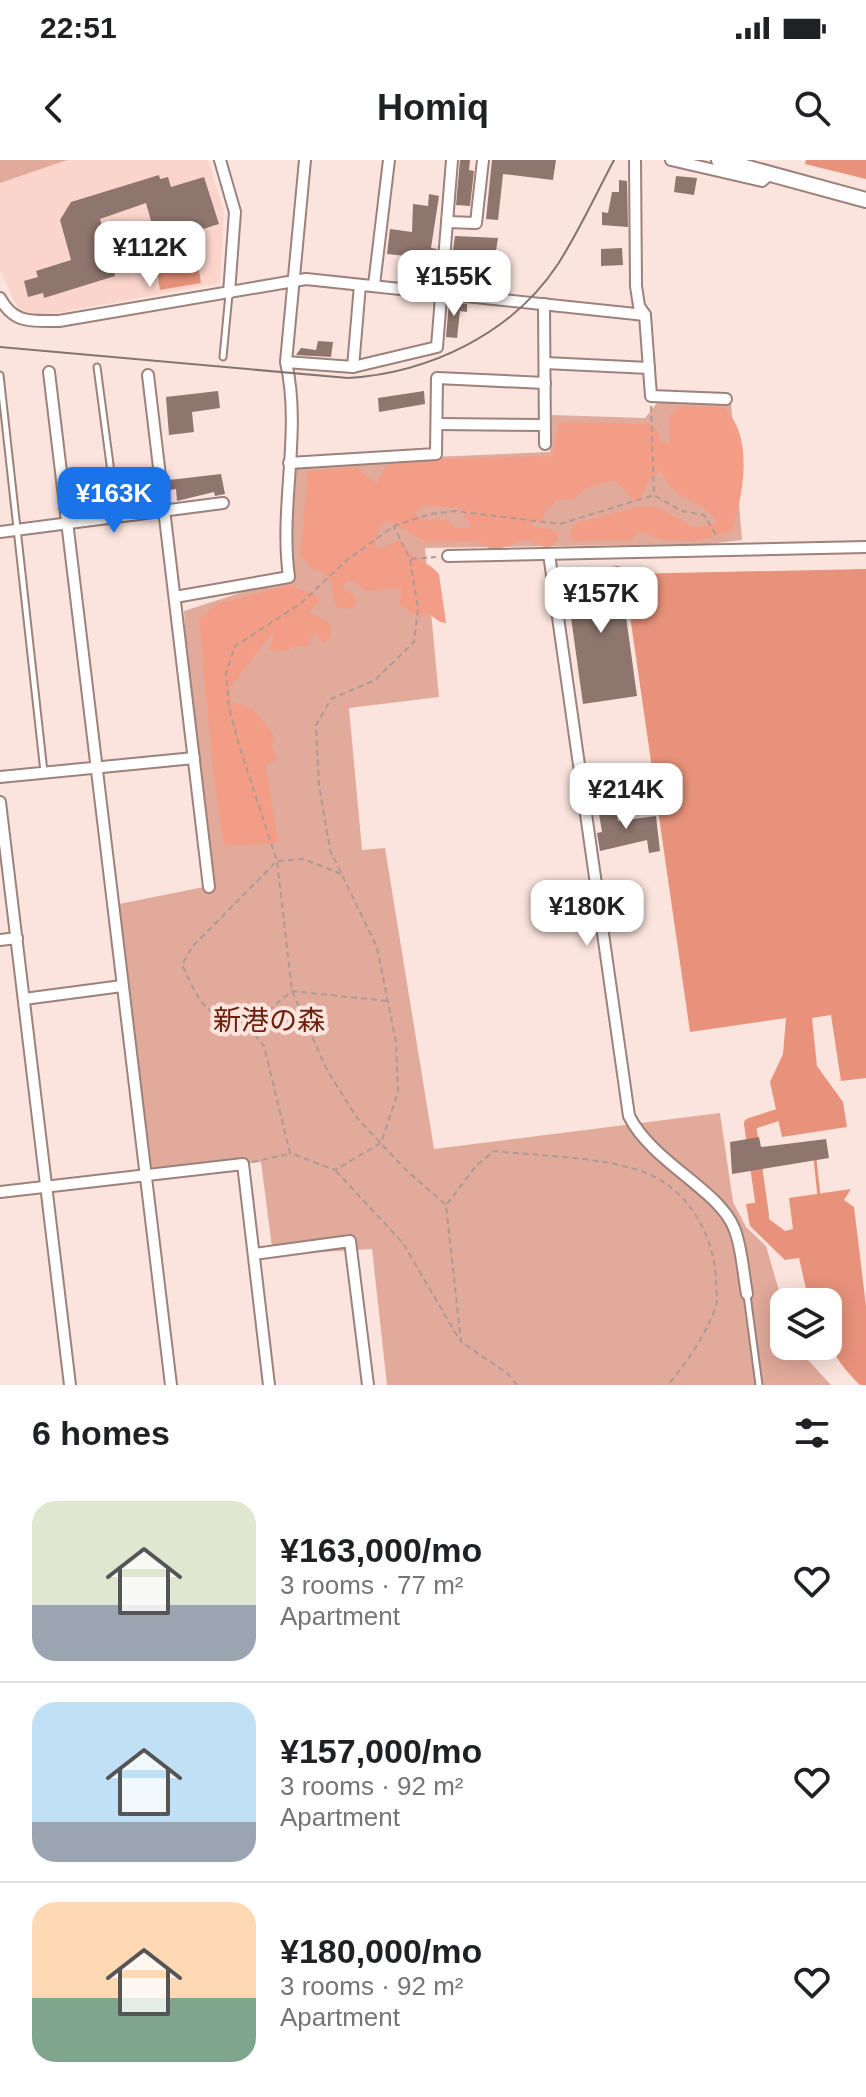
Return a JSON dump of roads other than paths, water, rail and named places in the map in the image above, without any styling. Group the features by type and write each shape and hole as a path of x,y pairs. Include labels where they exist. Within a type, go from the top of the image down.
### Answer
{"main road":[{"path":"719,160 866,200"}],"street":[{"path":"220,160 235,212 229,293"},
{"path":"175,597 289,577 285,546 292,388 286,362 291,282 305,160"},
{"path":"374,285 389,160"},
{"path":"286,362 353,367 437,347 452,160"},
{"path":"447,222 476,223 483,160"},
{"path":"635,160 636,286 639,306 645,315 651,396 726,399"},
{"path":"671,160 762,181 770,174"},
{"path":"0,298 13,317 26,321 59,321 306,279 645,315"},
{"path":"353,367 360,285"},
{"path":"544,304 545,444"},
{"path":"545,363 649,368"},
{"path":"49,372 171,1385"},
{"path":"148,375 209,887"},
{"path":"289,463 436,454 437,378 545,383"},
{"path":"438,424 544,425"},
{"path":"0,532 223,503"},
{"path":"448,556 866,547"},
{"path":"549,554 629,1116 655,1153 726,1214 734,1228 747,1294"},
{"path":"0,777 194,758"},
{"path":"0,802 70,1385"},
{"path":"0,940 17,938"},
{"path":"24,999 122,986"},
{"path":"0,1192 243,1164 269,1385"},
{"path":"254,1254 350,1241 368,1385"}],"lane":[{"path":"223,357 229,293"},
{"path":"97,367 117,518"},
{"path":"0,375 44,773"},
{"path":"747,1294 759,1385"}],"waterway":[{"path":"763,1215 750,1124 790,1111"},
{"path":"815,1159 819,1196"}],"tram line":[{"path":"0,347 348,378 409,368 438,358 493,330 539,289 566,251 614,160"}],"park label":[{"name":"新港の森","path":"269,1020"}]}
